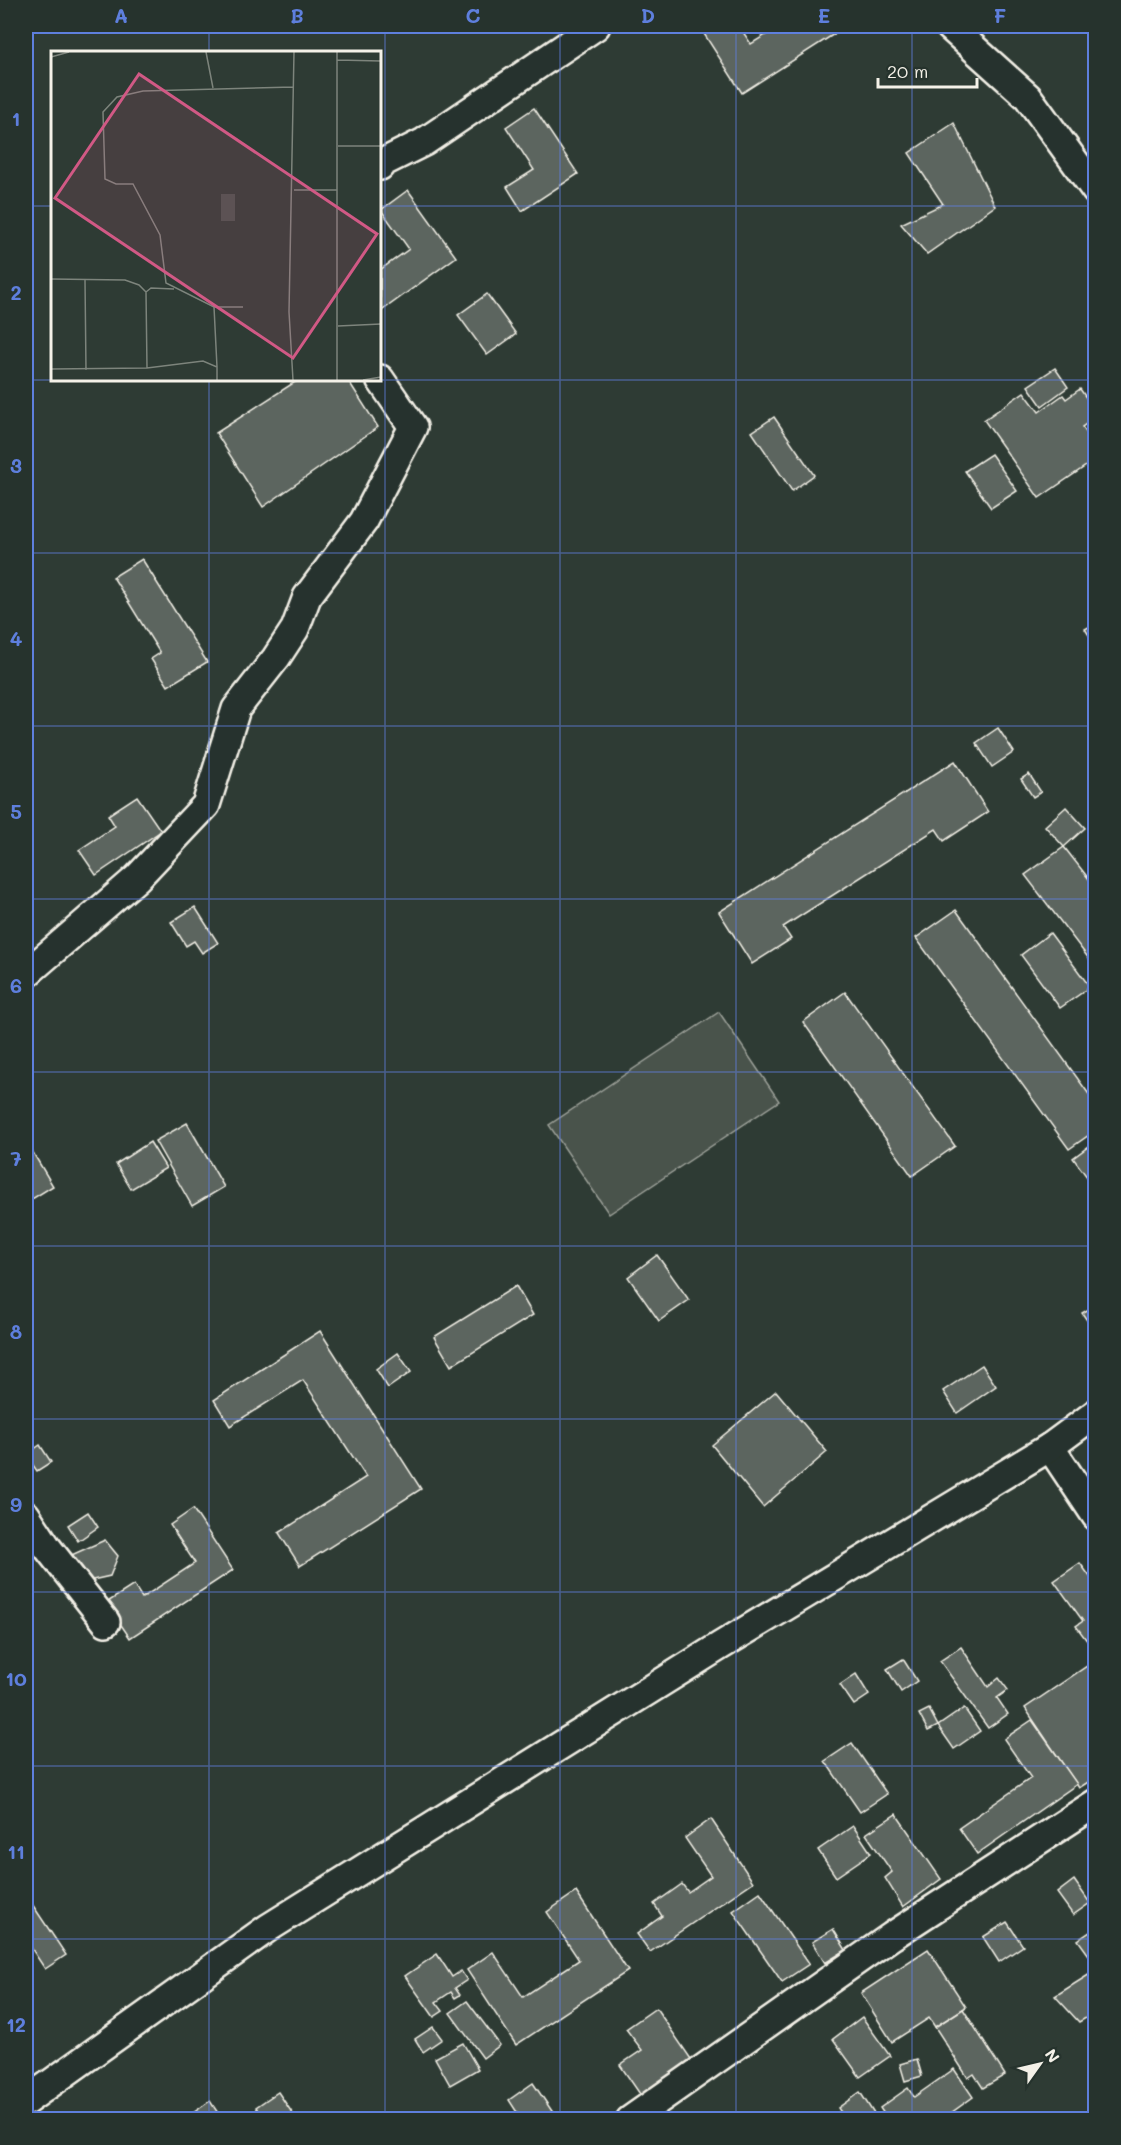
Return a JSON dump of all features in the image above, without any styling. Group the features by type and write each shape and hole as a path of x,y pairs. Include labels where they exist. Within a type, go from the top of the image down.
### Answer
{"street":[{"path":"381,164 424,142 596,26"},
{"path":"949,26 1028,97 1095,191"},
{"path":"26,974 137,878 206,805 236,709 276,658 295,629 307,597 364,521 413,427 381,380"},
{"path":"26,2101 268,1928 710,1653 1050,1447 1095,1413"},
{"path":"1050,1447 1095,1516"},
{"path":"26,1515 47,1547 106,1622"},
{"path":"630,2120 892,1936 1095,1803"}],"shaded area":[{"path":"719,1012 779,1101 609,1214 549,1125"}],"building":[{"path":"699,26 739,26 751,44 780,26 835,26 839,31 742,93"},
{"path":"534,108 578,174 522,211 507,187 534,170 506,127"},
{"path":"954,123 995,206 927,254 901,224 943,204 909,153"},
{"path":"408,190 456,257 381,311 381,269 409,249 381,210"},
{"path":"487,294 516,334 487,355 458,315"},
{"path":"1055,368 1068,387 1042,406 1028,386"},
{"path":"296,381 349,381 378,427 263,507 216,433"},
{"path":"1080,389 1092,406 1096,404 1096,417 1082,427 1096,445 1096,459 1039,498 984,420 1024,392 1039,412 1063,395 1066,399"},
{"path":"774,417 814,475 792,491 752,432"},
{"path":"991,454 1017,491 991,508 965,471"},
{"path":"142,559 207,662 168,686 151,659 160,653 113,577"},
{"path":"1096,623 1096,646 1085,629"},
{"path":"998,728 1014,752 992,767 976,743"},
{"path":"955,761 988,812 944,841 936,829 783,927 791,939 752,964 719,912"},
{"path":"1029,774 1041,792 1033,797 1021,779"},
{"path":"137,796 161,831 96,875 79,850 115,826 108,815"},
{"path":"1066,807 1085,828 1064,847 1045,826"},
{"path":"1064,847 1096,888 1096,968 1025,875"},
{"path":"195,907 218,943 202,953 194,941 186,946 171,922"},
{"path":"956,910 1096,1104 1096,1130 1069,1149 916,938"},
{"path":"1050,933 1090,987 1060,1008 1021,955"},
{"path":"845,992 955,1146 912,1176 803,1022"},
{"path":"187,1123 224,1187 192,1206 155,1141"},
{"path":"26,1141 53,1186 32,1199 26,1188"},
{"path":"1096,1141 1096,1183 1093,1185 1073,1158"},
{"path":"150,1142 166,1168 131,1189 116,1164"},
{"path":"657,1255 689,1300 659,1321 628,1277"},
{"path":"516,1286 533,1315 451,1366 434,1337"},
{"path":"1096,1305 1096,1327 1093,1329 1082,1313"},
{"path":"320,1331 421,1489 300,1566 279,1533 366,1477 303,1380 230,1426 214,1400"},
{"path":"398,1353 411,1372 388,1388 376,1369"},
{"path":"982,1365 996,1386 957,1413 943,1391"},
{"path":"776,1391 827,1452 763,1507 712,1445"},
{"path":"40,1445 51,1462 37,1471 26,1455"},
{"path":"193,1509 233,1570 130,1638 106,1603 134,1585 142,1598 195,1563 170,1525"},
{"path":"88,1512 98,1527 78,1541 68,1525"},
{"path":"105,1540 118,1556 110,1576 84,1582 67,1557"},
{"path":"1080,1563 1096,1585 1096,1649 1094,1650 1076,1626 1083,1621 1054,1581"},
{"path":"961,1647 988,1687 999,1678 1008,1690 997,1698 1008,1714 988,1728 940,1661"},
{"path":"903,1659 917,1681 901,1692 887,1669"},
{"path":"1096,1660 1096,1777 1079,1788 1025,1708"},
{"path":"856,1674 869,1695 854,1705 840,1685"},
{"path":"964,1708 980,1731 954,1749 938,1726"},
{"path":"929,1709 938,1726 928,1731 919,1714"},
{"path":"1032,1720 1077,1784 977,1854 959,1828 1031,1778 1004,1739"},
{"path":"852,1743 887,1794 860,1812 825,1761"},
{"path":"896,1814 941,1879 903,1907 885,1878 892,1872 866,1834"},
{"path":"711,1819 753,1882 650,1952 637,1934 662,1916 654,1904 682,1884 688,1892 711,1876 685,1838"},
{"path":"853,1826 871,1853 836,1877 818,1850"},
{"path":"1074,1880 1090,1903 1073,1915 1057,1893"},
{"path":"576,1892 628,1971 516,2045 467,1970 493,1952 523,1997 579,1960 547,1912"},
{"path":"760,1892 809,1964 782,1982 733,1911"},
{"path":"26,1895 66,1955 45,1969 26,1940"},
{"path":"1007,1922 1023,1946 999,1962 983,1937"},
{"path":"1096,1928 1096,1965 1078,1940"},
{"path":"833,1929 846,1950 825,1963 812,1942"},
{"path":"928,1949 966,2007 935,2027 929,2018 892,2042 861,1993"},
{"path":"437,1954 452,1977 461,1971 467,1980 455,1988 460,1995 455,1998 451,1992 436,2002 443,2011 434,2017 405,1976"},
{"path":"1090,1974 1096,1981 1096,2012 1079,2022 1055,1996"},
{"path":"467,2001 500,2045 483,2058 450,2013"},
{"path":"656,2008 693,2062 642,2097 620,2065 642,2050 626,2029"},
{"path":"963,2009 1005,2075 983,2088 974,2074 968,2078 935,2027"},
{"path":"862,2017 890,2056 860,2077 833,2039"},
{"path":"433,2027 442,2039 423,2052 415,2039"},
{"path":"463,2043 478,2069 450,2085 435,2058"},
{"path":"917,2059 922,2076 905,2081 900,2064"},
{"path":"954,2069 973,2097 941,2120 888,2120 880,2108 908,2088 914,2097"},
{"path":"533,2083 558,2120 522,2120 509,2100"},
{"path":"278,2092 297,2120 264,2120 256,2107"},
{"path":"860,2092 878,2120 846,2120 838,2108"},
{"path":"210,2101 220,2116 215,2120 198,2120 193,2113"}]}
